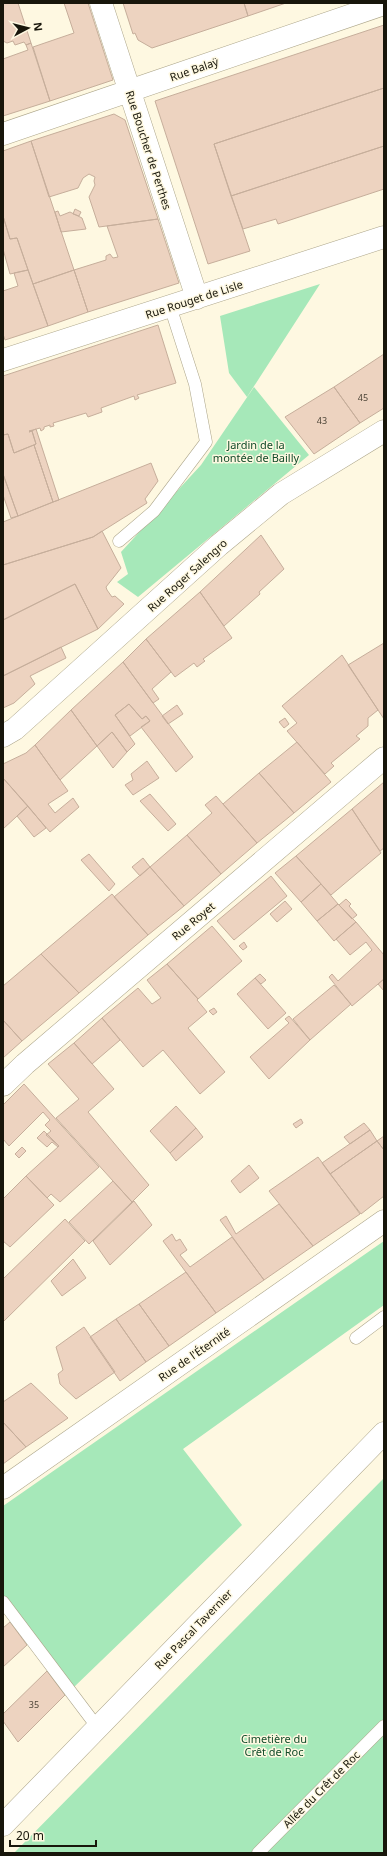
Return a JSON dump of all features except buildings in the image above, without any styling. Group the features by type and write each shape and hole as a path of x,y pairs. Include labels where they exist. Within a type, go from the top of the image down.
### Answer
{"street":[{"name":"Rue Boucher de Perthes","path":"101,3 197,298"},
{"name":"Rue Balaÿ","path":"3,134 130,92 384,4"},
{"name":"Rue Rouget de Lisle","path":"3,360 384,237"},
{"name":"Rue Roger Salengro","path":"3,736 15,729 219,545 281,494 384,431"},
{"name":"Rue Royet","path":"3,1085 25,1064 384,758"},
{"name":"Rue de l'Éternité","path":"3,1488 384,1221"},
{"name":"Rue Pascal Tavernier","path":"3,1825 384,1433"}],"lane":[{"path":"119,541 154,511 206,442 195,384 170,306"},
{"path":"356,1338 384,1317"},
{"path":"3,1602 98,1728"},
{"name":"Allée du Crêt de Roc","path":"258,1853 384,1726"}],"green space":[{"path":"320,284 247,397 229,373 220,316"},
{"name":"Jardin de la montée de Bailly","path":"254,387 309,455 138,597 117,582 128,574 121,552 201,465"},
{"path":"384,1241 384,1305 183,1449 242,1525 73,1688 3,1595 3,1506"},
{"name":"Cimetière du Crêt de Roc","path":"384,1478 384,1853 14,1853"}]}
